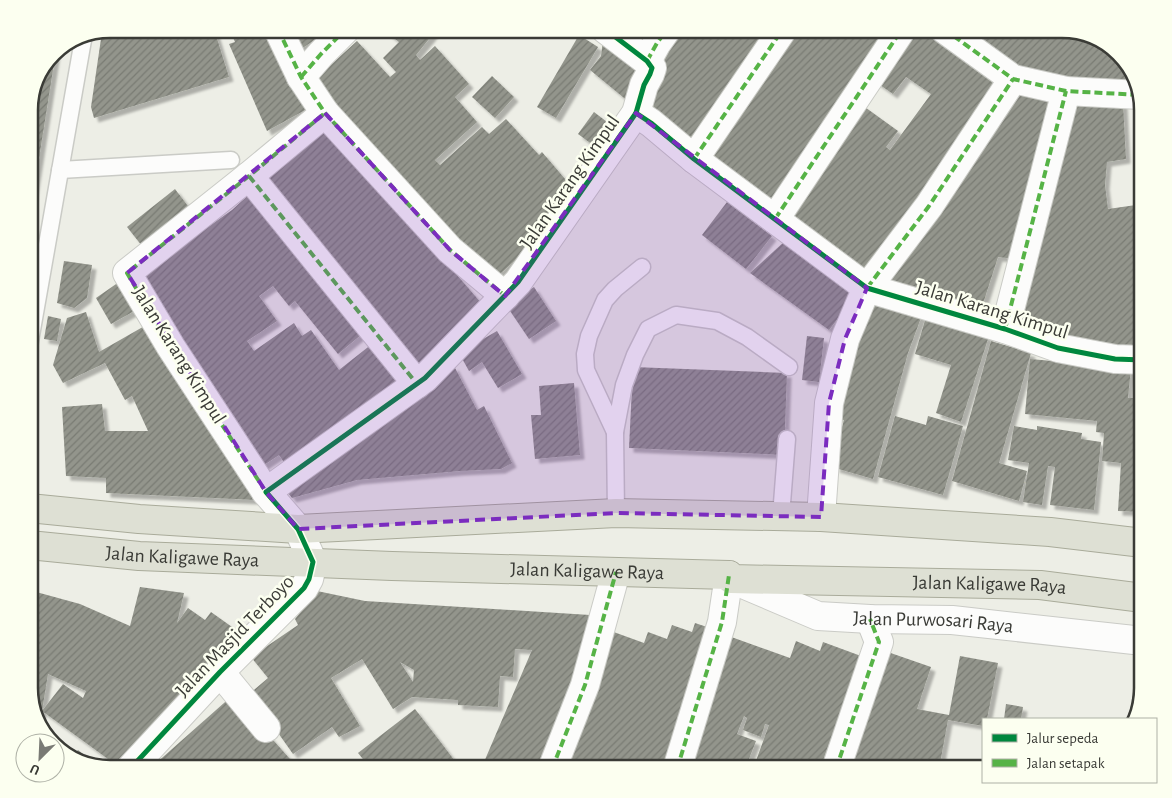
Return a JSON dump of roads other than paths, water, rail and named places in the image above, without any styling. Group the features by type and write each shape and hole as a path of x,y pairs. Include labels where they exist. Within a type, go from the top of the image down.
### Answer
{"highway":[{"name":"Jalan Kaligawe Raya","path":"38,509 139,520 298,528 616,513 821,517 1050,532 1134,541"},
{"name":"Jalan Kaligawe Raya","path":"38,546 139,556 392,566 1040,585 1134,597"}],"street":[{"path":"282,38 301,77 326,113 450,250 505,296"},
{"path":"301,77 337,38"},
{"path":"618,38 647,61 652,68 644,85 636,113"},
{"path":"647,61 661,38"},
{"path":"694,159 777,38"},
{"path":"776,219 896,38"},
{"path":"956,38 1013,79 1066,91 1132,94"},
{"path":"821,517 829,403 845,339 861,300 929,206 1013,79"},
{"name":"Jalan Karang Kimpul","path":"1005,328 1066,91"},
{"name":"Jalan Karang Kimpul","path":"313,562 298,528 266,492 172,347 127,273 240,168 326,113"},
{"name":"Jalan Karang Kimpul","path":"266,492 425,378 518,282 636,113 694,159 868,288 1005,328 1058,348 1115,359 1134,360"},
{"path":"240,168 417,384"},
{"name":"Jalan Masjid Terboyo","path":"143,760 220,672 304,588 310,579 313,562"},
{"path":"556,760 585,685 616,572"},
{"path":"680,760 722,622 730,577"},
{"name":"Jalan Purwosari Raya","path":"730,577 818,616 952,620 1134,640"},
{"path":"839,760 879,642 870,619"},
{"path":"220,672 266,728"}],"lane":[{"path":"38,296 82,43"},
{"path":"60,170 240,168"},
{"path":"615,432 586,370 585,354 589,336 605,300 615,288 642,267"},
{"path":"616,513 615,432 624,385 635,355 648,329 676,316 716,321 747,337 789,367"},
{"path":"781,516 787,439"}]}
